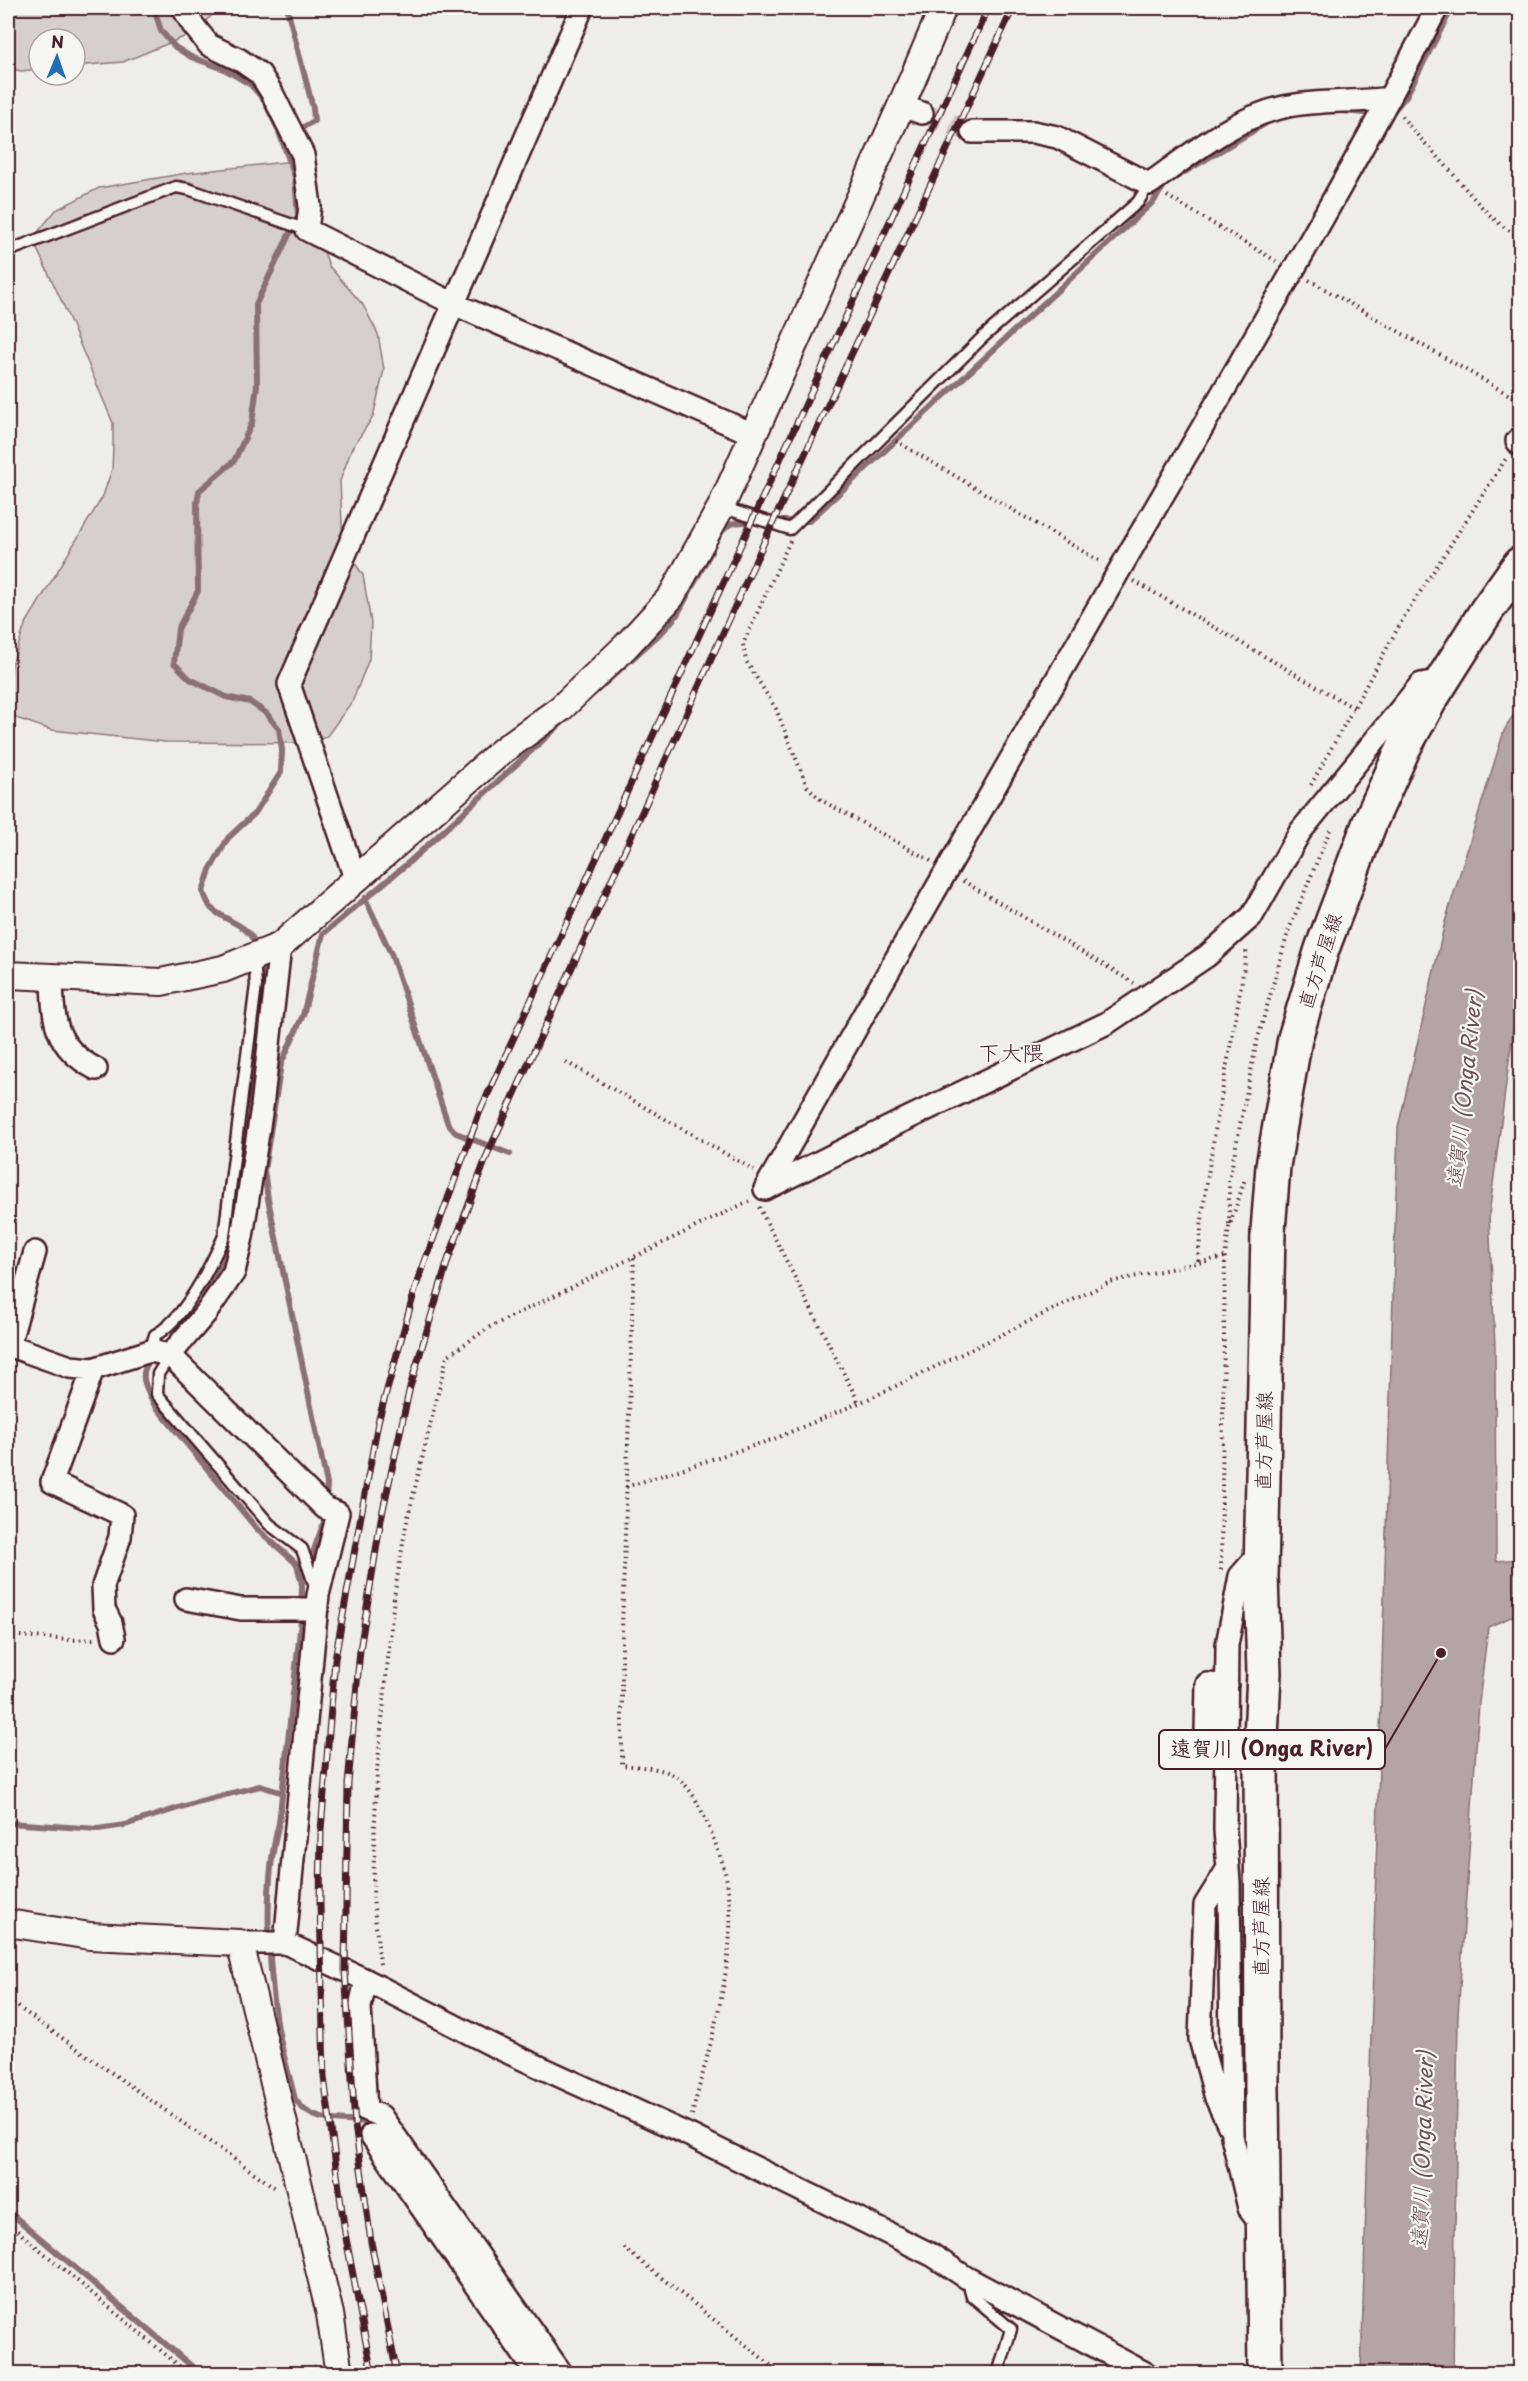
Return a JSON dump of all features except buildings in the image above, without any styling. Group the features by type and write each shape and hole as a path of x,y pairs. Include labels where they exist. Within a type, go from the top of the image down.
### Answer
{"main road":[{"name":"直方芦屋線","path":"1266,2373 1263,2226 1262,1551 1268,1231 1273,1166 1295,1038 1322,949 1371,822 1404,747 1487,610 1521,564"}],"street":[{"path":"183,8 209,45 240,60 260,74 272,93 303,155 310,206 307,230 454,304 753,434"},
{"path":"356,881 289,684 582,8"},
{"path":"8,975 161,982 223,969 280,946 502,750 560,709 626,646 671,597 721,507 753,434 912,110 943,8"},
{"path":"1437,8 1390,98 1293,271 945,870 765,1189 1107,1023 1207,956 1252,916 1300,832 1421,684 1443,680"},
{"path":"972,132 1033,132 1058,137 1149,184 1226,130 1273,110 1319,102 1362,102 1390,98"},
{"path":"35,1252 8,1345 70,1367 93,1369 160,1353 206,1313 234,1272 242,1237 244,1156 280,946"},
{"path":"52,977 53,1008 58,1032 68,1047 85,1063 96,1069"},
{"path":"160,1353 325,1508 338,1513 317,1602 264,1943 302,2196 330,2314 339,2373"},
{"path":"93,1369 52,1482 122,1515 120,1538 103,1586 104,1609 111,1623 114,1638"},
{"path":"1262,1551 1240,1576 1227,1645 1225,1830 1228,1868 1232,2132 1249,2208 1263,2226"},
{"path":"186,1599 241,1610 317,1602"},
{"path":"1228,1868 1205,1905 1200,2039 1216,2098 1232,2132"},
{"path":"8,1923 90,1936 264,1943 366,1980 494,2046 687,2134 932,2255 967,2278 1147,2373"},
{"path":"366,1980 360,2007 366,2110 381,2116 562,2373"},
{"path":"371,2135 537,2373"}],"lane":[{"path":"721,507 790,529 982,337 1138,202 1149,184"},
{"path":"8,251 176,187 188,189 307,230"},
{"path":"244,1156 256,985 254,957"},
{"path":"160,1353 158,1394 269,1524 302,1549 317,1602"},
{"path":"967,2278 972,2296 1011,2329 998,2373"}],"path":[{"path":"1390,98 1411,129 1469,193 1509,231 1521,237"},
{"path":"1149,184 1293,271 1521,401"},
{"path":"1310,790 1312,779 1404,617 1519,441"},
{"path":"790,529 791,544 743,644 746,661 776,709 807,786 821,800 945,870 1153,994"},
{"path":"1221,1573 1225,1257 1229,1228 1228,1181 1256,1045 1288,932 1330,827"},
{"path":"1198,1261 1201,1220 1236,1025 1252,916"},
{"path":"566,1062 770,1180"},
{"path":"1229,1228 1248,1173"},
{"path":"386,1991 377,1954 373,1897 377,1772 394,1597 406,1525 447,1356 490,1327 755,1198 859,1403"},
{"path":"634,1257 622,1628 622,1765 674,1775 691,1791 715,1842 726,1878 730,1934 720,1996 687,2134"},
{"path":"626,1487 774,1439 859,1403 1110,1282 1198,1261 1225,1257"},
{"path":"8,1635 70,1640 114,1638"},
{"path":"8,2000 287,2196 302,2196"},
{"path":"8,2223 189,2373"},
{"path":"624,2248 782,2373"}],"shaded area":[{"path":"8,8 220,8 191,34 123,62 87,65 87,27 27,27 27,70 8,68"},
{"path":"285,162 307,166 319,237 329,266 363,305 378,334 384,370 373,417 352,448 340,481 343,546 363,575 371,623 369,659 353,700 327,736 315,743 166,742 51,730 16,718 9,702 11,668 25,625 103,496 112,469 113,447 113,423 63,304 36,247 37,233 56,210 99,188 187,173"}],"water":[{"path":"1520,703 1520,976 1489,1215 1495,1347 1496,1561 1520,1559 1520,1613 1488,1627 1479,1703 1458,2015 1453,2373 1361,2373 1398,1128 1445,922 1504,731"}],"waterway":[{"path":"154,8 161,31 175,47 191,57 224,69 251,85 264,100 278,129 295,177 298,216 256,304 257,385 252,423 234,461 199,491 197,503 198,591 178,629 174,663 190,679 226,697 250,702 266,713 279,729 282,750 281,772 255,813 228,838 210,870 203,891 211,908 249,933 257,948"},
{"path":"287,8 313,108 314,121 296,131"},
{"path":"1390,115 1406,96 1452,8"},
{"path":"1342,111 1376,114"},
{"path":"776,521 809,521 1154,201 1165,184 1273,119"},
{"path":"721,533 732,524 757,522"},
{"path":"594,693 664,630 677,615 712,550"},
{"path":"326,1501 327,1484 264,1170 281,1064 303,1015 323,934 407,864 565,720"},
{"path":"365,898 392,956 448,1124 456,1133 510,1154"},
{"path":"235,1215 265,972 261,960"},
{"path":"201,1303 224,1261 233,1228"},
{"path":"153,1358 145,1369 144,1380 154,1404 257,1529 297,1564 302,1585 301,1621 269,1896 269,1948 277,2023 295,2099 301,2107 317,2117 367,2122 374,2131"},
{"path":"302,1584 325,1519 325,1511"},
{"path":"8,1823 98,1829 125,1825 197,1802 260,1786 280,1792"},
{"path":"8,2211 201,2374"}],"tunnel":[{"path":"922,113 972,132"}],"railway":[{"path":"372,2374 345,2233 324,2077 320,1901 321,1830 335,1659 378,1422 416,1286 480,1111 988,8"},
{"path":"397,2374 371,2242 355,2125 345,1970 348,1784 360,1650 381,1519 410,1387 448,1260 488,1153 769,531 1013,8"}],"place":[{"name":"遠賀川 (Onga River)","path":"1441,1653"}],"district":[{"name":"下大隈","path":"1011,1053"}]}
